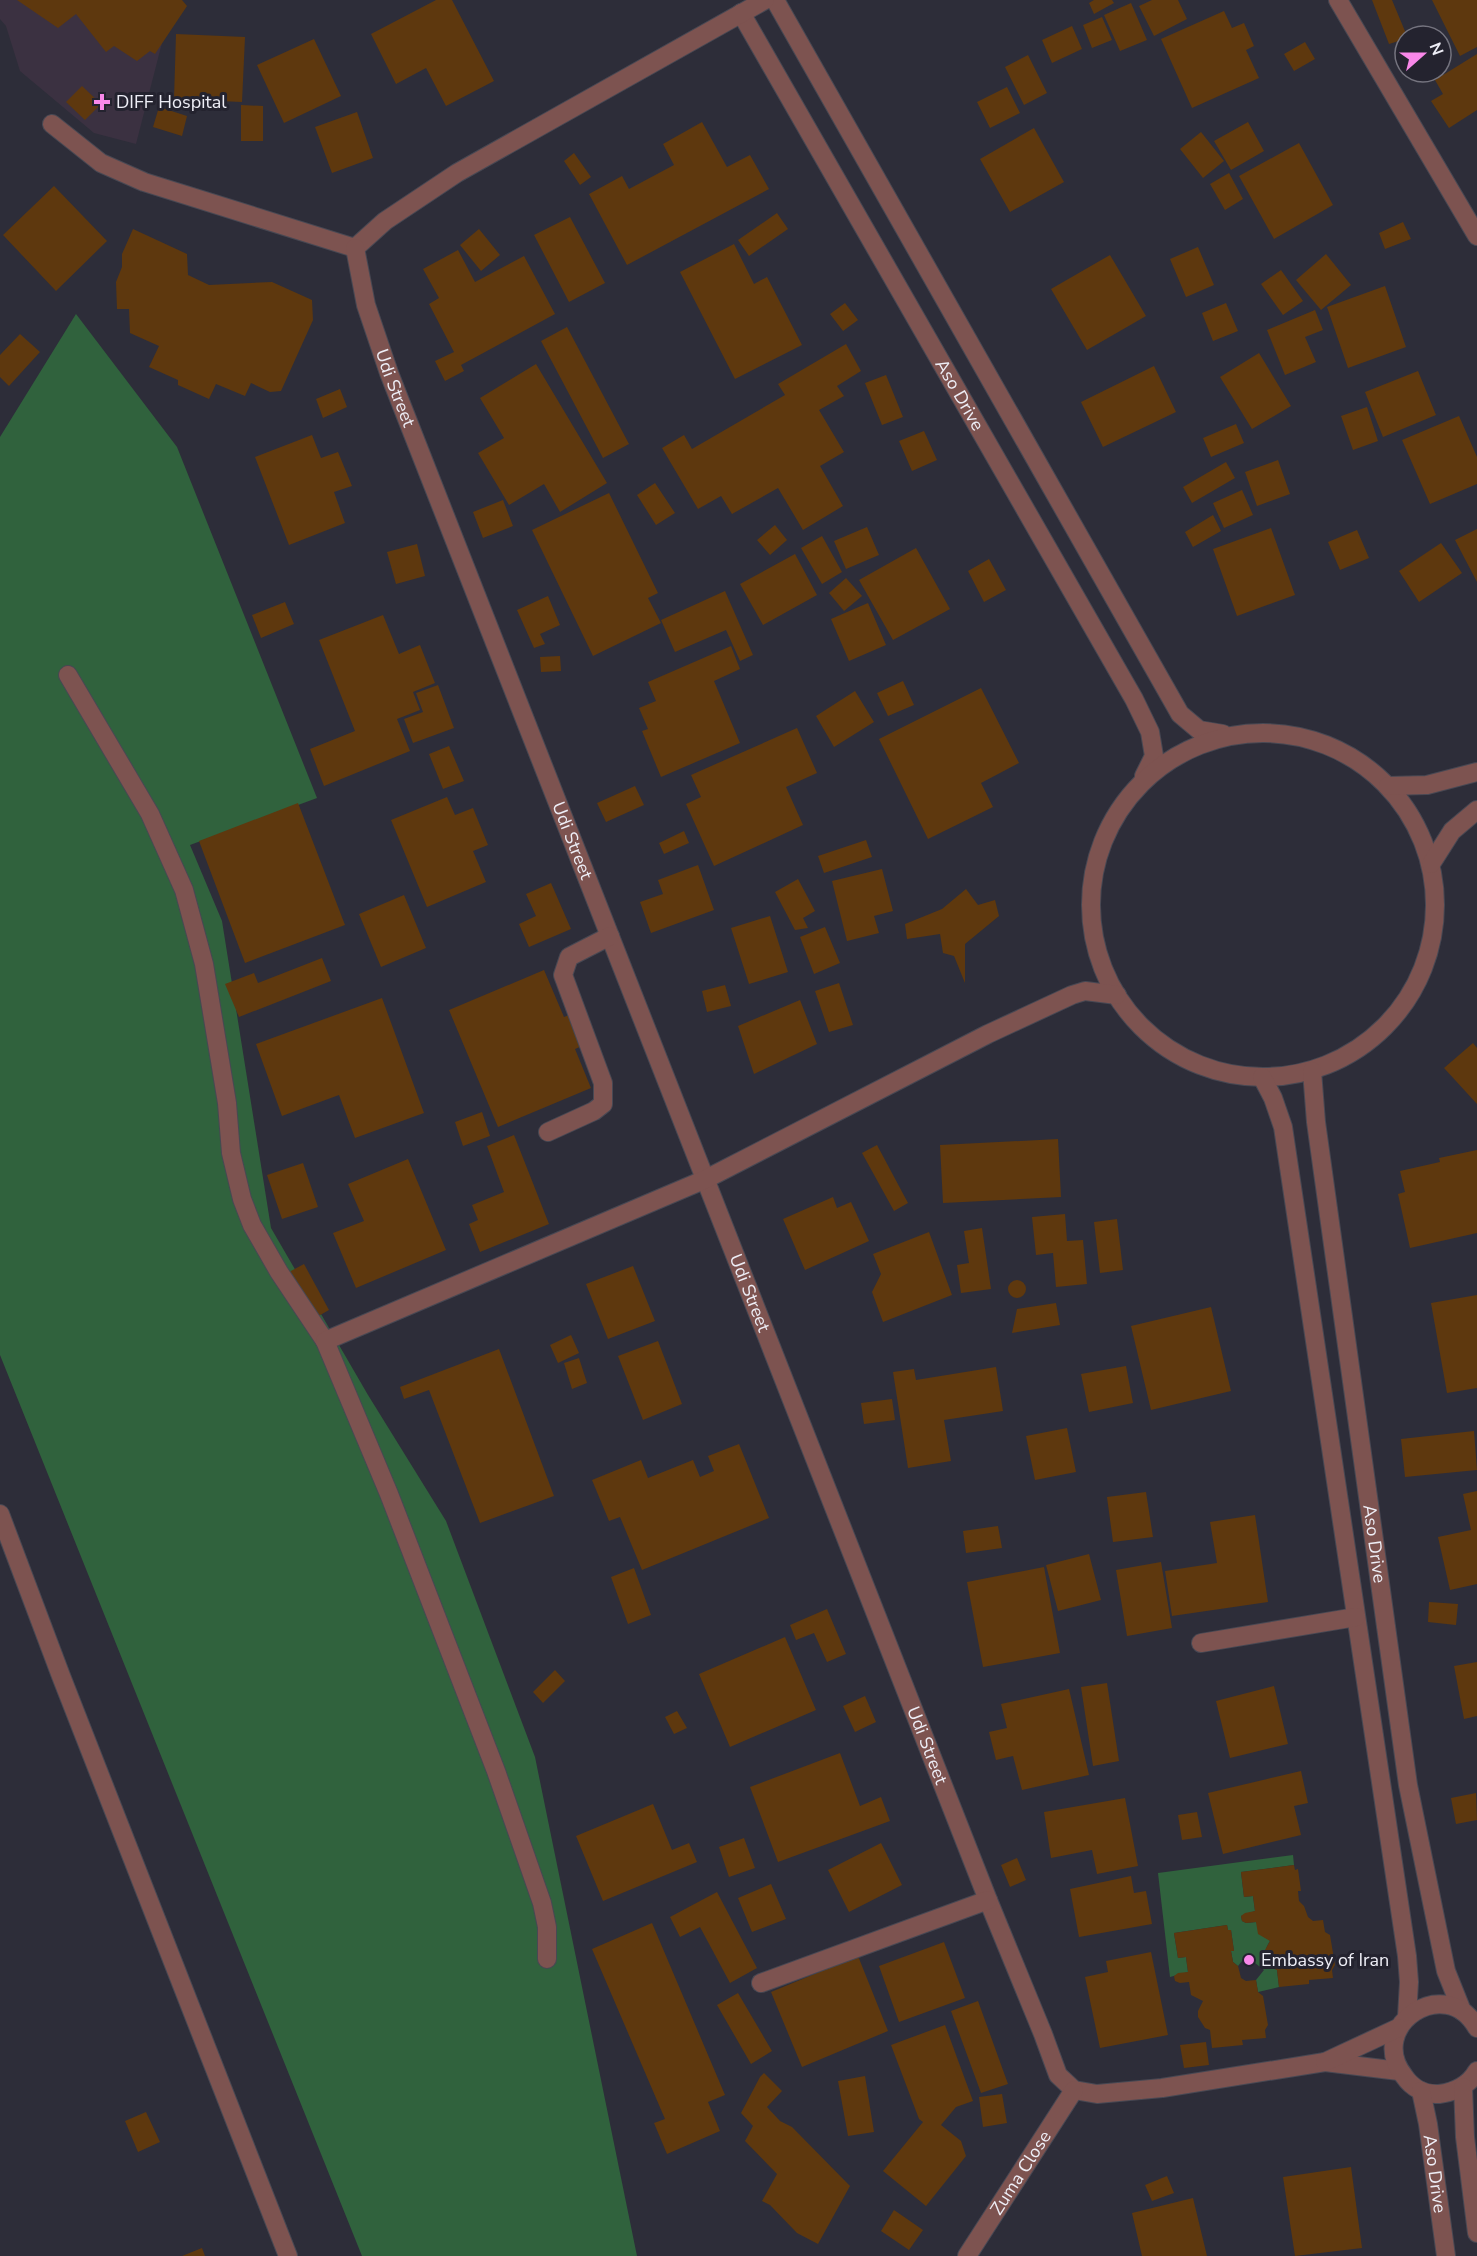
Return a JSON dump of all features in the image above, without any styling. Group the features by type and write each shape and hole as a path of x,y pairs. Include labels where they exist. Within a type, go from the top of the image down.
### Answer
{"street":[{"path":"52,124 101,163 144,182 355,248 385,220 457,173 765,0"},
{"name":"Aso Drive","path":"775,0 1180,714 1199,730 1227,735"},
{"path":"1338,0 1477,236"},
{"name":"Aso Drive","path":"741,13 1134,699 1150,732 1154,756 1142,781"},
{"name":"Udi Street","path":"355,248 366,305 389,373 1058,2076 1074,2090"},
{"path":"68,675 150,814 184,890 204,964 227,1103 231,1153 242,1198 252,1225 279,1272 325,1341 389,1494 496,1770 542,1903 547,1928 547,1959"},
{"path":"1263,731 1297,735 1331,746 1362,763 1388,786 1410,814 1431,864 1435,915 1430,950 1417,983 1398,1012 1374,1038 1345,1058 1312,1071 1278,1077 1243,1076 1208,1069 1176,1054 1148,1033 1125,1007 1107,977 1095,943 1090,908 1093,873 1103,839 1119,808 1142,781 1167,760 1196,744 1227,735 1263,731"},
{"path":"1388,786 1427,785 1477,772"},
{"path":"1431,864 1452,831 1477,810"},
{"path":"548,1132 594,1111 603,1104 603,1083 563,975 569,957 610,936"},
{"path":"325,1341 706,1179 988,1035 1072,995 1085,991 1117,994"},
{"name":"Aso Drive","path":"1312,1071 1316,1122 1408,1785 1446,1971 1472,2020"},
{"name":"Aso Drive","path":"1262,1077 1273,1098 1283,1127 1407,1956 1409,1982 1403,2022 1394,2043 1394,2057 1399,2071"},
{"path":"0,1514 288,2256"},
{"path":"1201,1643 1356,1617"},
{"path":"761,1983 988,1900"},
{"path":"1325,2062 1403,2022 1419,2008 1434,2004 1448,2005 1472,2020"},
{"path":"1074,2090 1097,2094 1162,2088 1325,2062 1399,2071 1408,2082 1421,2091 1435,2094 1450,2093 1463,2087 1477,2071"},
{"name":"Aso Drive","path":"1463,2087 1465,2137 1477,2233"},
{"name":"Zuma Close","path":"967,2256 1074,2090"},
{"name":"Aso Drive","path":"1421,2091 1428,2124 1446,2256"}],"shaded area":[{"name":"DIFF Hospital","path":"0,0 173,0 136,144 94,133 20,71 6,26 0,19"}],"green space":[{"path":"76,314 177,447 317,798 190,845 222,921 271,1228 368,1395 446,1521 535,1757 637,2256 362,2256 0,1355 0,437"},
{"path":"1293,1855 1294,1865 1241,1872 1244,1897 1253,1896 1255,1911 1241,1916 1242,1921 1256,1922 1270,1941 1266,1949 1266,1957 1267,1961 1277,1970 1279,1987 1258,1992 1256,1980 1264,1970 1246,1956 1238,1966 1233,1962 1231,1930 1228,1930 1227,1925 1174,1933 1178,1958 1186,1957 1188,1972 1170,1977 1158,1873"}],"building":[{"path":"17,0 182,0 187,6 155,54 150,51 137,61 114,46 106,52 76,14 58,28"},
{"path":"436,0 452,0 494,81 446,106 426,68 396,84 371,34"},
{"path":"1094,0 1112,0 1114,3 1094,14 1089,3"},
{"path":"1152,0 1178,0 1187,19 1154,36 1139,6"},
{"path":"1372,0 1392,0 1402,24 1393,24 1393,43 1389,44"},
{"path":"1432,0 1477,0 1477,47 1460,56 1453,42 1453,24 1444,24"},
{"path":"1131,3 1147,40 1120,51 1104,15"},
{"path":"1224,11 1232,28 1244,23 1254,46 1246,50 1259,78 1192,108 1161,39"},
{"path":"1102,17 1112,40 1092,48 1083,25"},
{"path":"1072,26 1082,49 1052,63 1042,40"},
{"path":"176,34 245,37 242,102 174,99"},
{"path":"314,39 341,96 284,123 257,65"},
{"path":"1305,42 1315,59 1294,71 1284,54"},
{"path":"1477,54 1477,110 1449,128 1431,101 1443,94 1437,84 1453,84 1453,69"},
{"path":"1028,55 1047,93 1024,105 1005,67"},
{"path":"82,86 101,104 85,120 66,102"},
{"path":"1007,87 1020,113 990,128 977,102"},
{"path":"241,105 263,106 263,141 241,141"},
{"path":"159,107 187,116 182,136 153,127"},
{"path":"357,112 373,158 332,173 315,127"},
{"path":"702,122 727,167 750,155 769,189 627,265 589,194 622,176 629,189 674,165 663,144"},
{"path":"1248,122 1264,151 1231,170 1214,141"},
{"path":"1034,128 1064,182 1010,212 980,159"},
{"path":"1201,132 1224,161 1203,178 1180,149"},
{"path":"1299,143 1333,205 1274,239 1239,176"},
{"path":"574,153 591,177 580,185 564,161"},
{"path":"1229,173 1243,199 1225,210 1210,184"},
{"path":"54,186 107,241 56,291 3,235"},
{"path":"777,213 788,229 749,256 738,240"},
{"path":"570,217 605,283 569,302 534,235"},
{"path":"1403,222 1411,239 1385,249 1379,233"},
{"path":"133,229 187,254 188,275 209,285 272,282 312,300 313,320 281,391 270,392 251,383 245,396 216,384 209,399 178,385 178,380 149,367 159,346 130,333 129,309 117,309 116,282 122,267 122,254"},
{"path":"479,229 500,255 481,271 460,245"},
{"path":"734,244 754,284 767,277 802,345 735,379 680,272"},
{"path":"1198,247 1214,285 1186,297 1170,259"},
{"path":"458,250 475,282 524,256 555,314 461,365 464,371 445,381 435,361 454,352 429,304 439,298 423,269"},
{"path":"1326,254 1351,285 1321,310 1296,280"},
{"path":"1110,255 1146,316 1087,350 1051,289"},
{"path":"1281,270 1303,301 1283,315 1261,284"},
{"path":"1385,286 1406,347 1348,368 1327,307"},
{"path":"845,303 858,320 843,331 830,314"},
{"path":"1226,303 1238,331 1213,341 1202,313"},
{"path":"1315,310 1323,330 1305,337 1316,362 1285,375 1267,330"},
{"path":"567,327 629,444 603,458 541,341"},
{"path":"20,334 40,352 9,386 0,377 0,355"},
{"path":"846,344 861,371 837,386 844,396 819,410 844,452 820,466 843,506 803,530 778,488 732,514 721,496 698,509 662,448 684,435 692,449 785,395 778,384"},
{"path":"1259,353 1291,406 1252,429 1220,377"},
{"path":"536,364 607,483 560,512 544,484 509,505 478,453 504,438 480,398"},
{"path":"1154,366 1176,412 1103,447 1081,402"},
{"path":"1418,371 1436,415 1383,437 1365,392"},
{"path":"886,375 903,417 882,425 865,383"},
{"path":"340,389 347,407 323,418 316,399"},
{"path":"1367,407 1378,441 1353,450 1341,416"},
{"path":"1459,416 1477,457 1477,484 1430,504 1402,440"},
{"path":"1236,424 1244,443 1211,457 1203,438"},
{"path":"924,431 937,460 912,471 899,441"},
{"path":"312,435 321,458 338,452 352,486 334,492 345,523 289,545 255,457"},
{"path":"1278,460 1290,494 1257,506 1245,472"},
{"path":"1226,462 1235,478 1192,503 1183,487"},
{"path":"655,483 675,513 656,525 637,495"},
{"path":"1242,490 1253,515 1224,528 1213,503"},
{"path":"609,493 658,593 648,598 661,623 593,656 532,530"},
{"path":"503,500 513,526 483,538 473,512"},
{"path":"1213,515 1221,531 1193,547 1185,532"},
{"path":"775,525 787,540 770,555 757,540"},
{"path":"867,527 879,555 846,569 834,541"},
{"path":"1271,528 1295,595 1237,616 1213,549"},
{"path":"1477,529 1477,582 1455,540"},
{"path":"1357,530 1369,558 1340,570 1328,542"},
{"path":"822,536 842,572 822,584 801,548"},
{"path":"1441,543 1462,573 1419,602 1399,571"},
{"path":"417,544 425,576 396,584 387,552"},
{"path":"916,548 950,609 893,640 859,580"},
{"path":"795,554 817,595 763,625 740,584"},
{"path":"989,559 1006,590 984,602 968,571"},
{"path":"846,578 862,596 844,611 829,593"},
{"path":"725,591 753,655 740,661 726,630 675,652 661,620"},
{"path":"548,596 560,625 540,634 545,644 534,648 517,610"},
{"path":"285,602 294,624 261,638 252,615"},
{"path":"868,603 886,645 849,661 831,619"},
{"path":"383,615 399,654 420,645 435,683 413,692 420,710 397,719 410,751 324,786 310,749 355,731 319,640"},
{"path":"731,646 740,669 714,681 740,743 661,777 642,731 648,729 639,708 656,701 648,682"},
{"path":"560,656 561,671 541,672 540,657"},
{"path":"903,681 914,705 888,716 877,693"},
{"path":"438,685 454,728 413,743 404,719 423,712 416,693"},
{"path":"981,688 1019,763 981,783 993,807 928,839 879,739"},
{"path":"855,691 874,722 834,747 816,716"},
{"path":"797,728 817,773 786,787 803,825 714,866 686,804 701,797 691,775"},
{"path":"449,746 464,781 443,789 429,754"},
{"path":"635,786 644,805 606,822 597,803"},
{"path":"447,797 455,815 473,808 488,845 473,851 486,882 427,907 391,820"},
{"path":"298,803 345,925 245,963 199,841"},
{"path":"684,831 689,843 664,854 659,843"},
{"path":"866,840 872,857 824,873 818,856"},
{"path":"698,865 714,910 651,933 640,902 663,894 658,880"},
{"path":"882,869 893,911 874,916 879,933 847,941 832,881"},
{"path":"798,879 815,911 803,918 808,928 795,930 775,892"},
{"path":"551,883 571,929 529,947 519,924 536,916 526,894"},
{"path":"966,889 978,905 995,900 999,916 965,944 965,983 954,956 943,953 940,934 907,939 905,924 942,909"},
{"path":"404,895 426,948 381,967 359,914"},
{"path":"770,916 788,972 749,984 731,928"},
{"path":"825,927 840,963 814,974 800,937"},
{"path":"322,958 331,981 239,1017 225,984 254,973 258,983"},
{"path":"544,970 564,1017 581,1010 594,1041 575,1049 591,1088 498,1127 449,1010"},
{"path":"839,983 853,1025 829,1032 815,991"},
{"path":"725,985 731,1006 707,1012 702,991"},
{"path":"382,998 424,1113 355,1138 339,1095 282,1116 256,1044"},
{"path":"800,1000 817,1044 754,1074 738,1026"},
{"path":"1473,1043 1477,1048 1477,1104 1444,1068"},
{"path":"482,1112 490,1136 463,1146 455,1122"},
{"path":"514,1135 549,1224 480,1252 469,1224 478,1220 472,1205 504,1192 487,1146"},
{"path":"1058,1139 1061,1197 943,1203 940,1145"},
{"path":"877,1145 908,1203 894,1211 862,1153"},
{"path":"1477,1150 1477,1233 1410,1248 1398,1194 1405,1192 1400,1171 1440,1162 1439,1158"},
{"path":"408,1159 446,1250 356,1288 333,1233 364,1221 348,1184"},
{"path":"303,1163 318,1207 282,1219 267,1175"},
{"path":"833,1197 837,1208 851,1202 869,1241 805,1270 783,1219"},
{"path":"1065,1214 1067,1241 1083,1240 1087,1284 1056,1287 1053,1253 1036,1255 1032,1217"},
{"path":"1117,1219 1123,1270 1100,1273 1094,1222"},
{"path":"982,1228 991,1289 961,1293 957,1265 969,1263 964,1231"},
{"path":"929,1232 952,1295 883,1322 872,1292 881,1274 873,1254"},
{"path":"304,1264 329,1310 315,1318 289,1272"},
{"path":"633,1266 655,1321 608,1339 586,1284"},
{"path":"1017,1280 1023,1283 1026,1289 1023,1295 1017,1298 1011,1295 1008,1289 1011,1283"},
{"path":"1477,1295 1477,1388 1447,1393 1431,1303"},
{"path":"1056,1303 1060,1325 1012,1333 1017,1309"},
{"path":"1211,1307 1231,1391 1151,1410 1131,1326"},
{"path":"571,1335 579,1353 558,1363 550,1345"},
{"path":"658,1341 682,1404 643,1420 618,1356"},
{"path":"499,1349 554,1496 480,1523 429,1390 404,1399 400,1387"},
{"path":"579,1358 587,1383 572,1389 564,1363"},
{"path":"1126,1366 1133,1403 1089,1412 1081,1374"},
{"path":"996,1367 1003,1411 944,1420 951,1461 908,1468 893,1372 914,1369 916,1380"},
{"path":"892,1399 895,1420 864,1424 861,1403"},
{"path":"1067,1428 1076,1472 1035,1480 1026,1436"},
{"path":"1474,1431 1477,1470 1405,1477 1401,1439"},
{"path":"739,1444 769,1518 642,1570 620,1517 609,1521 592,1480 641,1460 648,1478 693,1460 700,1477 714,1471 708,1456"},
{"path":"1477,1491 1477,1584 1450,1590 1438,1537 1471,1530 1463,1494"},
{"path":"1146,1492 1153,1537 1113,1542 1107,1497"},
{"path":"1255,1515 1268,1602 1172,1616 1165,1571 1217,1563 1210,1522"},
{"path":"998,1526 1002,1548 966,1553 963,1531"},
{"path":"1089,1554 1101,1600 1058,1611 1046,1565"},
{"path":"1161,1562 1172,1628 1127,1636 1116,1570"},
{"path":"1044,1567 1060,1653 983,1667 967,1582"},
{"path":"634,1568 651,1615 628,1624 611,1577"},
{"path":"1429,1602 1458,1604 1456,1625 1428,1622"},
{"path":"827,1609 846,1654 827,1662 814,1633 796,1640 790,1625"},
{"path":"785,1637 816,1710 730,1747 699,1674"},
{"path":"1477,1662 1477,1716 1464,1719 1454,1666"},
{"path":"555,1670 565,1681 543,1703 533,1692"},
{"path":"1107,1683 1119,1761 1093,1766 1081,1687"},
{"path":"1274,1686 1288,1744 1230,1758 1216,1701"},
{"path":"1069,1689 1089,1775 1022,1790 1013,1756 996,1760 989,1732 1007,1728 1001,1704"},
{"path":"865,1696 876,1722 855,1732 843,1706"},
{"path":"677,1711 687,1728 674,1734 665,1717"},
{"path":"840,1753 860,1806 881,1797 890,1821 778,1862 750,1787"},
{"path":"1301,1771 1308,1803 1294,1806 1301,1835 1223,1854 1208,1793"},
{"path":"1476,1793 1477,1820 1456,1824 1451,1798"},
{"path":"1125,1798 1138,1866 1097,1874 1092,1850 1051,1858 1044,1812"},
{"path":"653,1804 672,1850 689,1843 697,1862 603,1901 576,1836"},
{"path":"1197,1812 1202,1837 1182,1840 1178,1815"},
{"path":"744,1838 755,1868 729,1877 719,1847"},
{"path":"881,1843 902,1885 849,1912 828,1870"},
{"path":"1017,1858 1026,1880 1010,1887 1001,1865"},
{"path":"1294,1865 1295,1870 1298,1869 1301,1891 1298,1891 1299,1901 1304,1906 1308,1917 1313,1921 1323,1920 1325,1932 1330,1935 1335,1965 1332,1970 1333,1978 1309,1980 1309,1984 1279,1987 1277,1970 1272,1968 1265,1957 1265,1950 1270,1941 1258,1934 1256,1922 1242,1921 1241,1916 1255,1911 1253,1896 1244,1897 1241,1872"},
{"path":"1131,1876 1134,1893 1146,1891 1152,1924 1079,1937 1070,1889"},
{"path":"771,1884 786,1919 752,1932 738,1898"},
{"path":"717,1892 757,1968 730,1983 700,1927 680,1937 670,1917"},
{"path":"652,1923 725,2095 708,2102 720,2131 667,2154 654,2123 665,2119 592,1949"},
{"path":"1227,1925 1228,1930 1231,1930 1233,1962 1238,1966 1241,1978 1246,1981 1256,1980 1258,1992 1263,1996 1268,2025 1265,2030 1266,2038 1242,2040 1243,2045 1212,2048 1210,2030 1205,2028 1198,2017 1203,2001 1191,1995 1189,1982 1175,1981 1174,1976 1178,1973 1188,1972 1186,1957 1178,1958 1174,1933"},
{"path":"944,1942 965,1998 899,2022 879,1966"},
{"path":"1151,1952 1168,2035 1100,2048 1085,1977 1108,1972 1106,1961"},
{"path":"858,1956 888,2031 802,2067 771,1992"},
{"path":"738,1993 772,2051 751,2064 717,2005"},
{"path":"978,2001 1008,2084 981,2093 951,2011"},
{"path":"945,2025 973,2101 956,2107 941,2125 961,2141 966,2156 926,2206 883,2171 923,2122 919,2119 891,2045"},
{"path":"1206,2042 1209,2065 1184,2068 1180,2045"},
{"path":"764,2073 782,2091 767,2107 780,2121 792,2127 850,2186 818,2244 797,2233 770,2205 762,2201 777,2174 745,2141 753,2126 741,2113"},
{"path":"865,2076 874,2132 848,2136 838,2081"},
{"path":"1002,2094 1007,2123 983,2127 979,2097"},
{"path":"146,2112 160,2142 138,2152 125,2121"},
{"path":"1351,2167 1362,2248 1295,2256 1283,2177"},
{"path":"1167,2176 1174,2193 1152,2201 1145,2185"},
{"path":"1193,2198 1207,2256 1142,2256 1132,2213"},
{"path":"894,2210 923,2230 909,2250 881,2231"},
{"path":"202,2248 205,2256 182,2256"}],"place":[{"name":"DIFF Hospital","path":"102,102"},
{"name":"Embassy of Iran","path":"1249,1960"}]}
